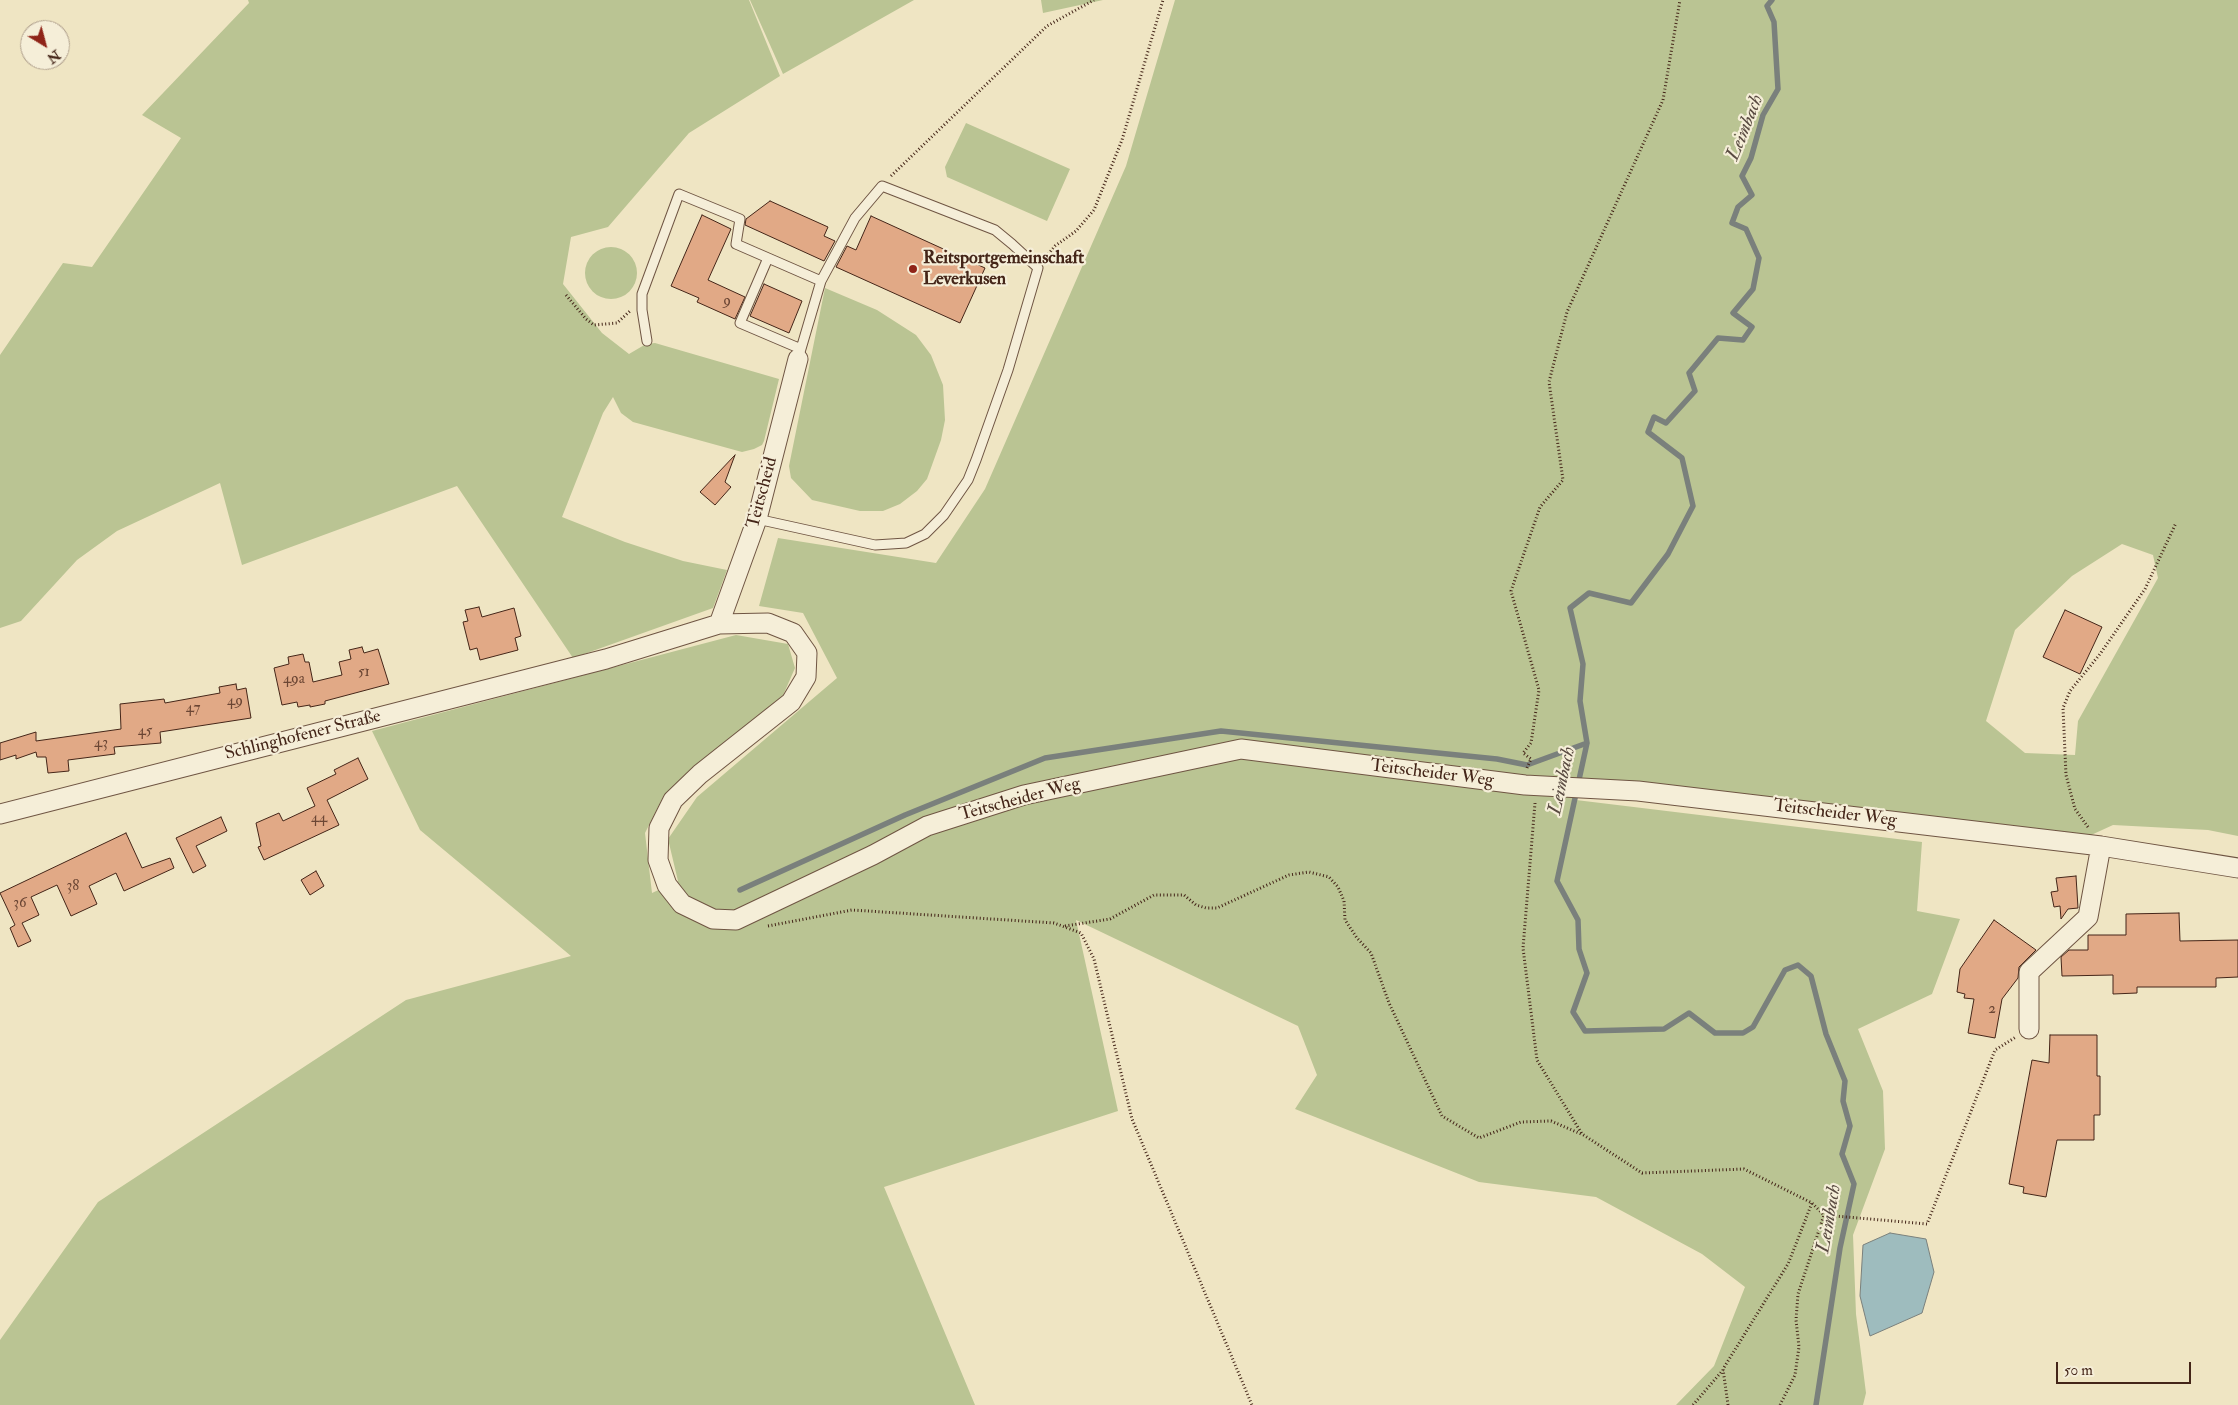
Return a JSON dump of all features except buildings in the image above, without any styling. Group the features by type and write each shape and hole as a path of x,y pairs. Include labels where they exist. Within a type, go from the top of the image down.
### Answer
{"street":[{"name":"Teitscheid","path":"719,624 758,519 799,354"},
{"name":"Teitscheider Weg","path":"719,624 768,623 793,633 807,653 806,677 791,702 700,774 673,800 659,828 658,860 667,885 682,904 713,919 736,920 873,855 927,826 1024,795 1241,749 1296,758 1543,786 1638,792 2101,846 2238,868"},
{"name":"Schlinghofener Straße","path":"0,814 606,659 719,624"},
{"path":"2029,1029 2029,972 2088,918 2101,846"}],"lane":[{"path":"758,519 875,545 906,542 925,534 944,515 968,480 1008,370 1038,268 1018,248 994,230 882,186 855,218 821,281 799,354 740,323 768,258"},
{"path":"647,341 642,310 642,294 679,194 740,219 736,244 821,281"}],"path":[{"path":"882,186 902,163 1047,26 1094,0"},
{"path":"1038,268 1054,246 1076,231 1094,210 1122,140 1162,0"},
{"path":"1527,765 1531,759 1523,753 1531,743 1539,690 1511,591 1540,507 1563,480 1549,382 1567,312 1663,100 1680,0"},
{"path":"566,295 586,319 594,325 617,323 629,313 642,294"},
{"path":"2101,846 2095,835 2081,819 2070,793 2066,775 2063,708 2070,691 2100,654 2145,589 2176,523"},
{"path":"1543,786 1523,948 1537,1060 1582,1134"},
{"path":"1064,927 1110,919 1154,895 1184,896 1196,905 1206,908 1217,908 1289,875 1308,872 1329,877 1338,887 1344,901 1345,920 1357,938 1371,953 1389,1003 1442,1116 1479,1138 1520,1122 1551,1121 1582,1134 1642,1173 1744,1169 1812,1203 1824,1215 1927,1224 1995,1050 2029,1029"},
{"path":"736,920 760,927 852,910 1054,923 1082,933 1094,959 1132,1119 1252,1405"},
{"path":"1694,1405 1723,1369 1788,1264 1812,1203"},
{"path":"1780,1405 1795,1375 1799,1347 1796,1320 1798,1294 1824,1215"},
{"path":"1723,1369 1728,1405"}],"green space":[{"path":"248,0 749,0 780,76 689,133 608,227 571,237 563,284 602,333 629,354 646,344 655,343 779,379 762,445 742,452 633,422 621,413 613,397 603,413 562,517 625,542 683,561 727,570 713,608 573,658 457,486 242,565 220,483 117,531 77,560 21,621 0,628 0,355 63,263 92,267 181,138 142,115 249,3"},
{"path":"750,0 914,0 783,74"},
{"path":"1041,0 1103,0 1043,13"},
{"path":"1175,0 2238,0 2238,836 2208,830 2113,825 2089,836 1579,778 1576,800 1922,842 1917,911 1960,919 1932,994 1858,1029 1883,1091 1885,1149 1853,1235 1856,1314 1866,1393 1863,1405 1676,1405 1714,1366 1745,1287 1702,1254 1596,1197 1479,1182 1295,1109 1317,1075 1298,1026 1076,920 1118,1111 884,1187 975,1405 0,1405 0,1340 98,1202 406,1000 571,956 420,830 372,731 736,635 788,644 795,668 781,700 664,795 645,833 652,893 678,881 668,839 697,797 837,678 803,613 759,606 778,538 936,563 985,489 1126,166","holes":["2122,544 2153,555 2158,578 2078,721 2075,755 2025,753 1986,721 2015,630 2072,576"]},
{"path":"966,123 1070,169 1047,221 947,177 945,167"},
{"path":"606,247 616,247 630,254 637,268 637,278 630,292 616,299 606,299 596,295 589,288 585,278 585,268 589,258 596,251"},
{"path":"825,288 877,310 916,335 931,355 943,385 945,420 941,440 927,479 917,491 900,504 883,511 860,511 812,500 791,478 789,466"}],"water":[{"path":"1890,1233 1926,1239 1934,1272 1922,1313 1870,1336 1860,1296 1863,1245"}],"waterway":[{"name":"Leimbach","path":"1772,0 1767,6 1774,22 1778,89 1763,115 1751,158 1742,176 1752,195 1738,207 1732,223 1746,229 1759,258 1753,289 1733,313 1752,327 1743,340 1718,338 1689,373 1695,391 1666,423 1654,417 1648,432 1682,458 1693,506 1668,554 1631,603 1589,593 1570,608 1583,664 1580,701 1587,743 1557,881 1578,920 1579,949 1587,973 1573,1012 1585,1031 1664,1029 1689,1013 1715,1033 1743,1033 1753,1027 1785,970 1798,965 1811,976 1826,1034 1845,1081 1843,1101 1850,1126 1842,1154 1854,1184 1840,1248 1816,1405"},
{"path":"740,890 905,815 1045,758 1221,731 1497,759 1527,765 1587,743"}],"place":[{"name":"Reitsportgemeinschaft Leverkusen","path":"913,269"}]}
